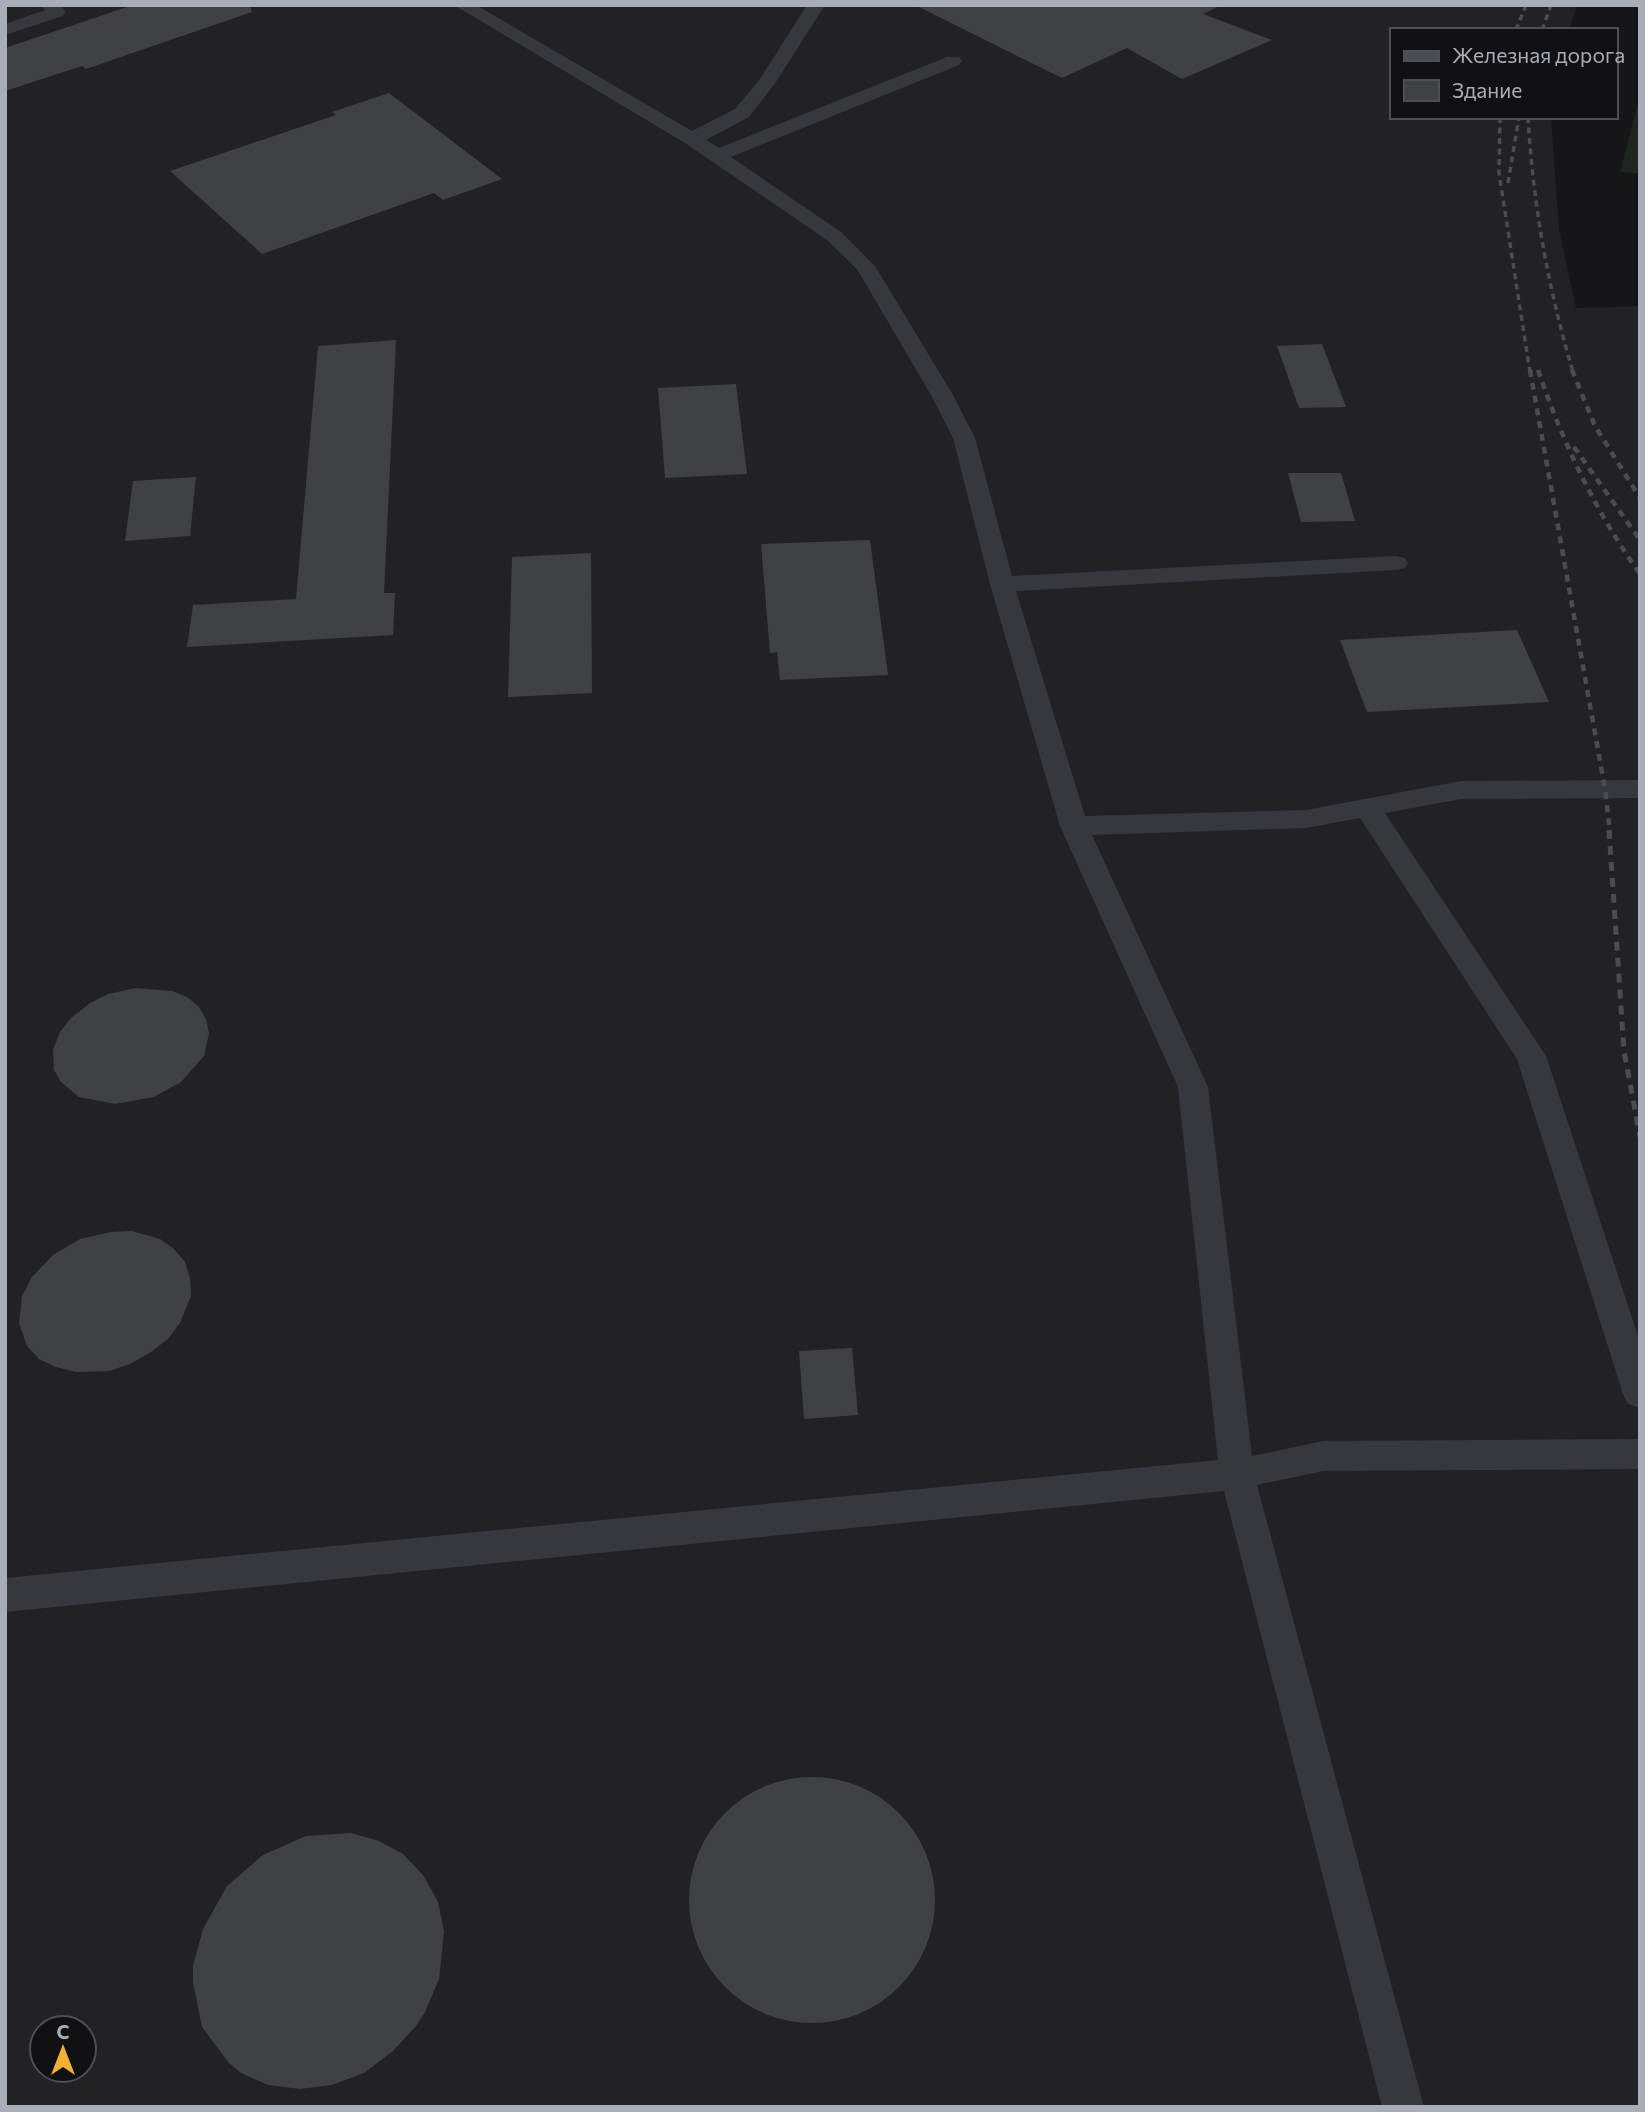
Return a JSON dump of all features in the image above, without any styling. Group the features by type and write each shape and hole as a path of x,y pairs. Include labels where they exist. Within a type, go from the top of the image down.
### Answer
{"lane":[{"path":"5,30 57,12 50,5"},
{"path":"463,5 692,139 834,236 865,266 942,395 964,438 1002,583 1074,826 1194,1087 1237,1474 1403,2107"},
{"path":"692,139 742,113 767,82 816,5"},
{"path":"717,156 953,61"},
{"path":"1002,583 1396,563"},
{"path":"1074,826 1306,819 1461,790 1640,789"},
{"path":"1367,807 1531,1056 1640,1394"},
{"path":"5,1595 1237,1474 1322,1456 1640,1454"}],"shaded area":[{"path":"5,5 1578,5 1569,28 1390,28 1390,119 1551,119 1559,229 1576,308 1640,306 1640,2107 5,2107"},
{"path":"1640,96 1640,174 1620,172"}],"building":[{"path":"133,5 250,5 252,12 86,69 82,66 5,91 5,48"},
{"path":"915,5 1221,5 1203,14 1272,40 1182,79 1127,48 1062,78"},
{"path":"389,93 502,179 443,200 434,193 262,254 170,171 336,115 332,112"},
{"path":"396,340 384,593 395,593 393,635 187,647 193,605 296,599 318,346"},
{"path":"1322,344 1346,407 1299,408 1277,346"},
{"path":"736,384 747,474 665,478 658,388"},
{"path":"1288,473 1341,473 1355,521 1301,522"},
{"path":"196,477 190,536 125,541 133,481"},
{"path":"870,540 888,675 780,680 777,652 770,653 761,544"},
{"path":"591,553 592,693 508,697 512,557"},
{"path":"1517,630 1549,702 1367,712 1340,640"},
{"path":"136,988 172,991 187,997 199,1007 206,1019 209,1033 204,1056 181,1082 154,1097 115,1104 79,1097 61,1082 54,1070 53,1050 60,1032 70,1019 90,1003 108,994"},
{"path":"132,1231 160,1239 174,1249 185,1262 190,1278 191,1296 180,1323 168,1339 151,1352 130,1364 109,1371 76,1372 39,1359 27,1346 19,1323 22,1296 32,1277 53,1255 80,1239 111,1232"},
{"path":"852,1348 858,1415 804,1419 799,1351"},
{"path":"812,1777 859,1787 880,1798 899,1813 914,1832 925,1853 935,1900 925,1947 914,1968 899,1987 880,2002 859,2013 812,2023 765,2013 744,2002 725,1987 710,1968 699,1947 689,1900 699,1853 710,1832 725,1813 744,1798 765,1787"},
{"path":"351,1833 379,1841 403,1854 423,1875 438,1902 444,1932 439,1979 416,2026 393,2051 364,2073 332,2085 300,2089 268,2085 241,2073 229,2063 202,2027 193,1982 193,1966 203,1929 227,1886 263,1855 306,1836"}],"railway":[{"path":"1517,28 1526,5"},
{"path":"1543,28 1551,5"},
{"path":"1500,119 1499,173 1530,372"},
{"path":"1508,183 1519,119"},
{"path":"1528,119 1543,246 1573,372"},
{"path":"1530,370 1605,789 1610,832"},
{"path":"1538,370 1558,424 1582,476 1609,526 1640,574"},
{"path":"1572,370 1595,426 1640,498"},
{"path":"1574,447 1640,540"},
{"path":"1609,830 1624,1051 1640,1137"}]}
